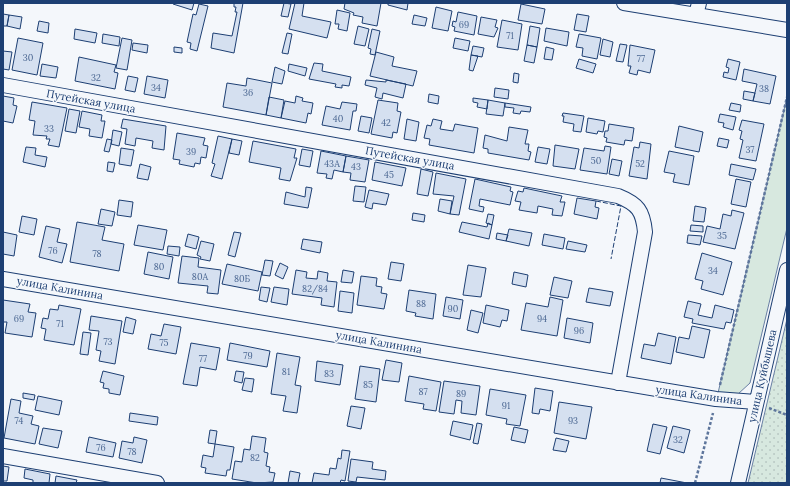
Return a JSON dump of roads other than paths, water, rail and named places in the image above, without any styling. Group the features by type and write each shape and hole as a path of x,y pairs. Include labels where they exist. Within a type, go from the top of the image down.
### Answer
{"street":[{"path":"624,3 698,9 787,30"},
{"name":"Путейская улица","path":"3,85 618,196 627,200 635,205 644,216 645,232 618,383"},
{"name":"улица Куйбышева","path":"738,483 787,270"},
{"name":"улица Калинина","path":"3,279 618,383 716,399 756,402"},
{"path":"3,456 157,483"}]}
